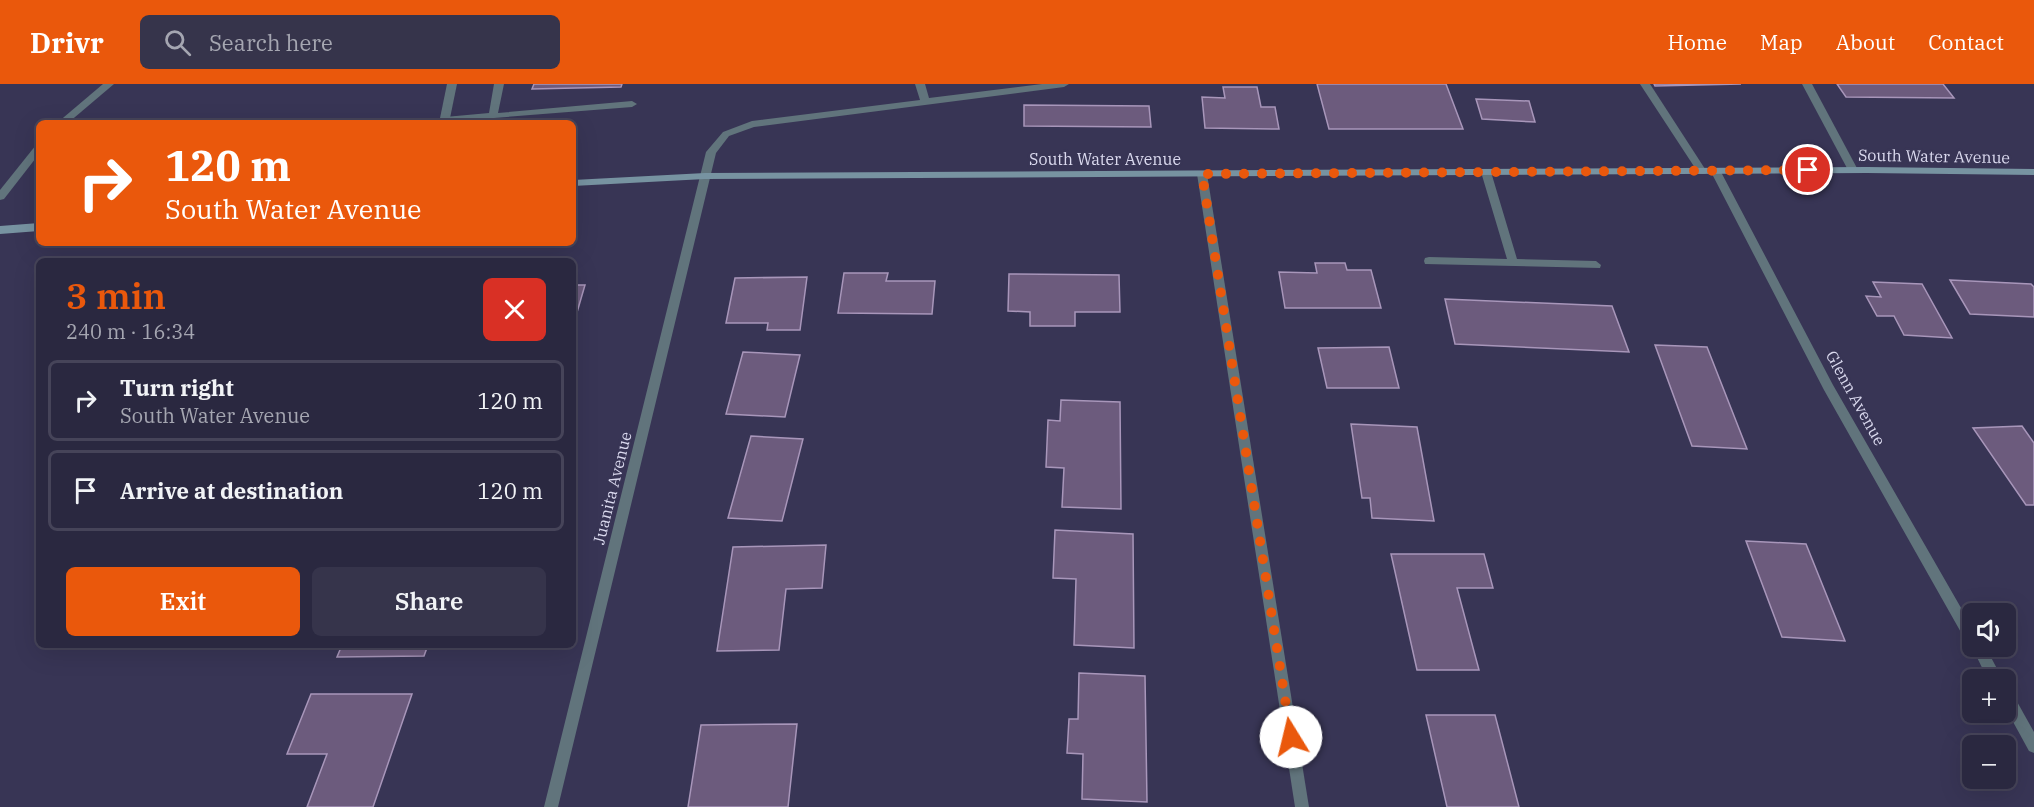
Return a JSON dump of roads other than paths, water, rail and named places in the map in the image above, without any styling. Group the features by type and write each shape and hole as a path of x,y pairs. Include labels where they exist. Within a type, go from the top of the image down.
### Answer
{"main road":[{"name":"South Water Avenue","path":"576,183 705,177 1853,170 2034,171"},
{"path":"0,230 36,227"}],"street":[{"path":"66,120 109,84"},
{"path":"444,120 452,84"},
{"path":"493,116 500,84"},
{"path":"920,84 925,101"},
{"name":"Juanita Avenue","path":"551,807 711,152 726,134 752,124 1065,84"},
{"path":"1645,84 1702,172"},
{"path":"1807,84 1853,170"},
{"path":"460,120 632,104"},
{"path":"0,197 36,151"},
{"path":"1486,172 1513,262"},
{"name":"Glenn Avenue","path":"1716,172 1828,387 1962,622"},
{"path":"1202,174 1302,807"},
{"path":"1429,261 1596,265"},
{"path":"2016,714 2034,746"}]}
